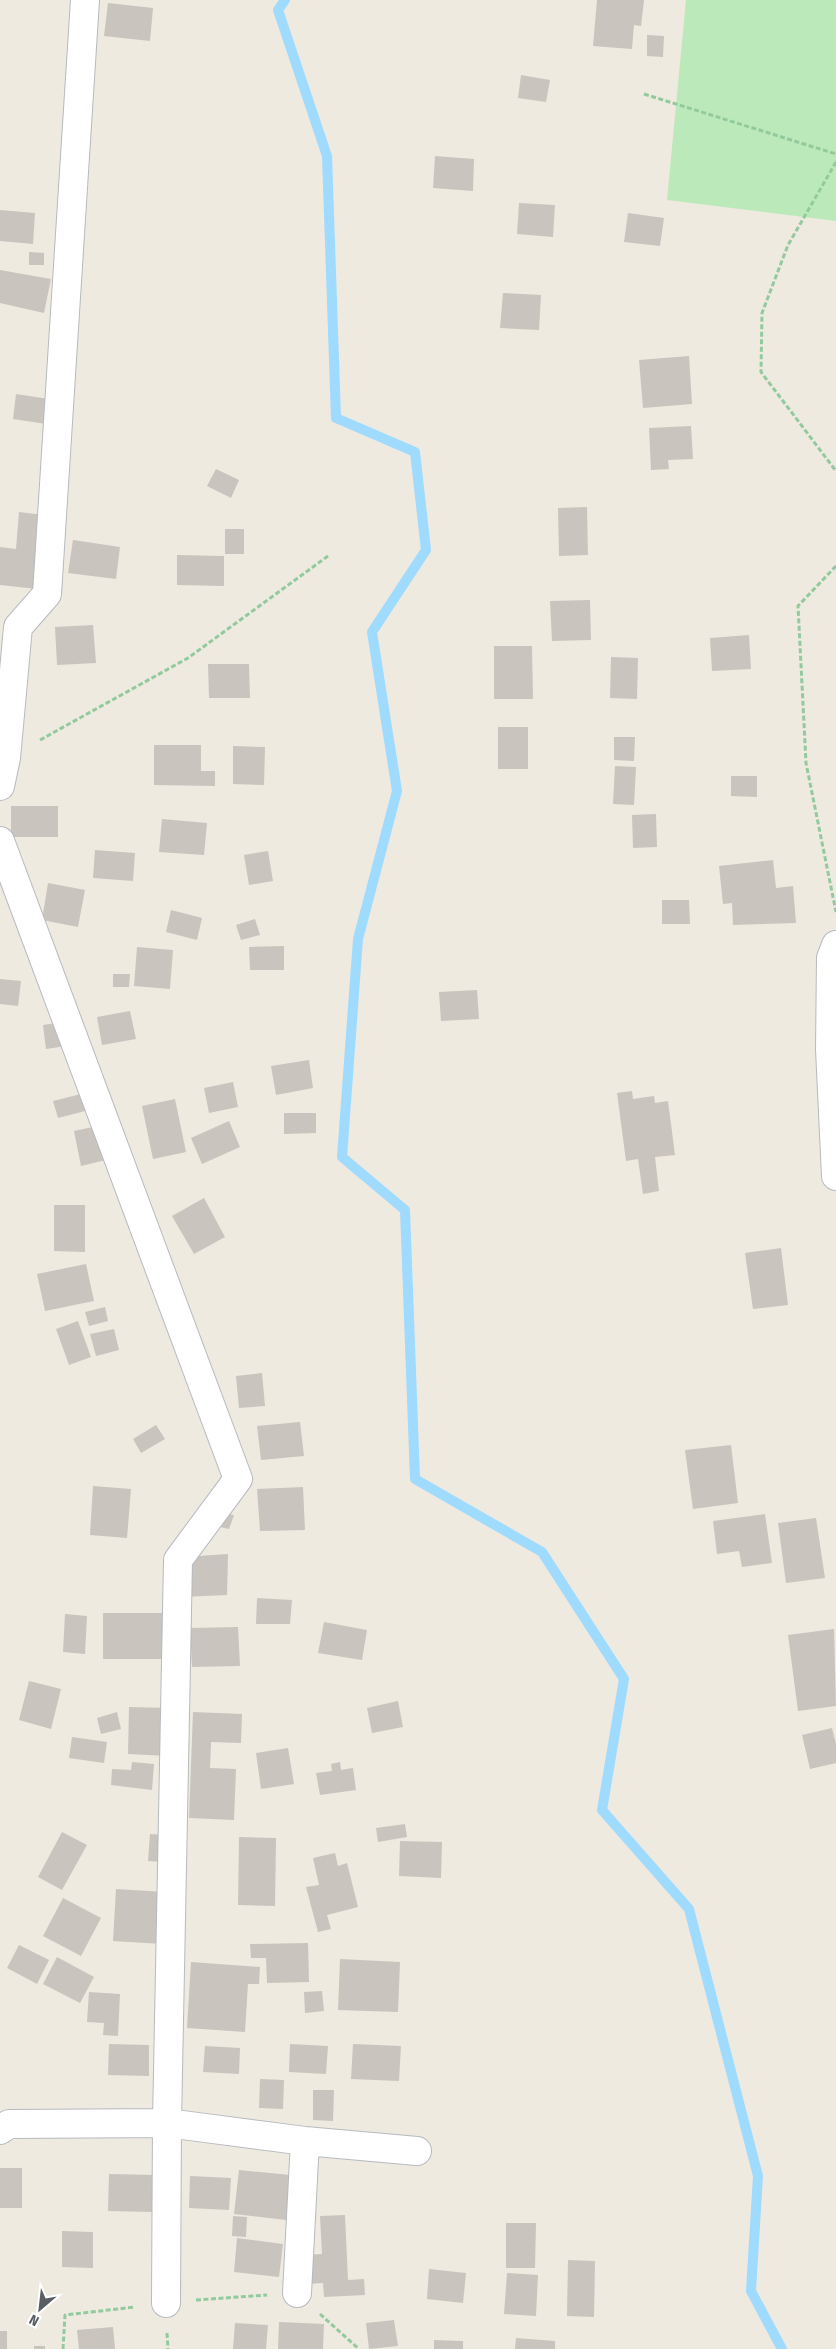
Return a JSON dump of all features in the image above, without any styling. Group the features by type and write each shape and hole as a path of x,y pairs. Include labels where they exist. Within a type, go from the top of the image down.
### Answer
{"street":[{"path":"0,786 18,627 47,594 85,0"},
{"path":"0,841 238,1478 178,1560 167,2123 166,2303"},
{"path":"836,945 831,958 836,1176"},
{"path":"0,2130 9,2124 167,2123 305,2141 417,2151"},
{"path":"297,2293 305,2141"}],"path":[{"path":"644,94 836,154"},
{"path":"836,162 788,246 762,313 761,372 836,470"},
{"path":"3,760 188,658 328,556"},
{"path":"836,566 798,606 806,763 836,912"},
{"path":"63,2349 65,2315 166,2303 297,2293 358,2349"}],"green space":[{"path":"686,0 836,0 836,221 667,200"}],"building":[{"path":"597,0 644,0 641,26 634,25 632,49 593,46"},
{"path":"108,3 153,8 150,41 104,36"},
{"path":"647,35 664,36 663,57 647,56"},
{"path":"521,75 550,80 546,102 518,98"},
{"path":"435,156 474,159 473,191 433,188"},
{"path":"519,203 555,205 553,237 517,234"},
{"path":"0,210 35,213 33,244 0,241"},
{"path":"628,213 664,218 660,246 624,242"},
{"path":"29,252 44,253 44,265 29,265"},
{"path":"0,270 51,279 44,313 0,303"},
{"path":"503,293 541,295 539,330 500,328"},
{"path":"689,356 692,404 643,408 639,360"},
{"path":"16,394 49,399 46,424 13,419"},
{"path":"691,426 693,459 668,460 669,469 651,470 649,428"},
{"path":"216,469 239,480 231,498 207,486"},
{"path":"587,507 588,555 559,556 558,508"},
{"path":"19,512 44,515 37,589 0,585 0,547 16,549"},
{"path":"225,529 244,529 244,554 225,554"},
{"path":"73,540 120,547 116,579 68,573"},
{"path":"177,555 224,556 224,586 177,585"},
{"path":"590,600 591,640 552,641 550,601"},
{"path":"93,625 96,663 57,665 55,627"},
{"path":"749,635 751,669 712,671 710,638"},
{"path":"494,646 532,646 533,699 494,699"},
{"path":"611,657 638,658 637,699 610,698"},
{"path":"208,664 249,664 250,698 209,698"},
{"path":"498,727 528,727 528,769 498,769"},
{"path":"614,737 635,737 634,761 614,760"},
{"path":"154,745 201,745 201,771 215,771 215,786 154,785"},
{"path":"233,746 265,747 264,785 233,784"},
{"path":"615,766 636,767 634,805 613,804"},
{"path":"731,776 757,776 757,797 731,796"},
{"path":"11,806 58,806 58,837 11,837"},
{"path":"656,814 657,847 633,848 632,815"},
{"path":"162,819 207,823 204,855 159,852"},
{"path":"95,850 135,853 133,881 93,878"},
{"path":"268,851 273,881 249,885 244,855"},
{"path":"773,860 776,888 793,886 796,923 733,925 732,903 723,904 719,866"},
{"path":"48,883 85,890 78,927 42,920"},
{"path":"662,900 689,900 690,924 662,924"},
{"path":"171,910 202,918 197,940 166,932"},
{"path":"255,919 260,935 241,940 236,925"},
{"path":"284,946 284,970 250,970 249,947"},
{"path":"137,947 173,950 170,989 134,986"},
{"path":"113,974 130,974 129,987 113,987"},
{"path":"0,979 21,981 18,1006 0,1004"},
{"path":"477,990 479,1019 441,1021 439,992"},
{"path":"130,1011 136,1039 102,1045 97,1017"},
{"path":"63,1022 66,1046 46,1049 43,1025"},
{"path":"309,1060 313,1088 276,1095 271,1066"},
{"path":"233,1082 238,1107 209,1113 204,1088"},
{"path":"632,1091 633,1099 654,1096 655,1103 668,1101 675,1155 655,1157 659,1191 643,1194 638,1159 626,1161 617,1093"},
{"path":"85,1093 89,1110 58,1118 53,1101"},
{"path":"175,1099 186,1152 153,1159 142,1106"},
{"path":"284,1113 316,1113 316,1133 284,1134"},
{"path":"229,1121 240,1147 202,1164 191,1138"},
{"path":"102,1125 110,1159 81,1166 74,1131"},
{"path":"204,1198 225,1237 194,1254 172,1216"},
{"path":"54,1205 85,1205 85,1252 54,1251"},
{"path":"781,1248 788,1305 753,1309 745,1253"},
{"path":"86,1264 94,1301 45,1311 37,1274"},
{"path":"105,1307 108,1321 89,1326 85,1312"},
{"path":"78,1321 91,1357 69,1365 56,1329"},
{"path":"114,1329 119,1350 96,1356 90,1334"},
{"path":"262,1373 265,1406 239,1408 236,1376"},
{"path":"300,1422 304,1456 261,1460 257,1426"},
{"path":"156,1425 165,1439 141,1453 133,1439"},
{"path":"731,1445 738,1503 693,1509 685,1450"},
{"path":"93,1486 131,1489 127,1538 90,1535"},
{"path":"303,1487 305,1530 260,1531 257,1489"},
{"path":"218,1513 234,1515 229,1529 215,1526"},
{"path":"765,1514 772,1563 742,1567 739,1551 717,1554 713,1521"},
{"path":"816,1518 825,1578 786,1583 778,1523"},
{"path":"228,1554 227,1595 183,1597 184,1557"},
{"path":"257,1598 292,1600 290,1624 256,1624"},
{"path":"103,1613 173,1613 173,1659 103,1659"},
{"path":"65,1614 87,1616 85,1654 63,1652"},
{"path":"324,1622 367,1630 362,1660 318,1653"},
{"path":"238,1627 240,1666 192,1667 190,1628"},
{"path":"834,1629 836,1706 798,1711 788,1635"},
{"path":"29,1681 61,1689 51,1729 19,1720"},
{"path":"398,1701 403,1727 372,1733 367,1708"},
{"path":"129,1707 169,1708 168,1756 128,1754"},
{"path":"117,1712 121,1729 101,1734 97,1718"},
{"path":"193,1712 242,1714 241,1743 211,1742 210,1768 236,1769 234,1820 189,1818"},
{"path":"832,1728 836,1744 836,1763 810,1769 802,1735"},
{"path":"72,1737 107,1742 104,1763 69,1758"},
{"path":"288,1748 294,1784 261,1789 256,1753"},
{"path":"132,1762 154,1764 152,1790 111,1785 112,1769 131,1770"},
{"path":"340,1762 341,1770 353,1768 356,1790 320,1795 316,1773 332,1771 331,1764"},
{"path":"405,1824 407,1837 378,1842 376,1828"},
{"path":"62,1832 87,1845 62,1890 38,1877"},
{"path":"150,1834 165,1835 163,1862 148,1861"},
{"path":"239,1837 276,1838 275,1906 238,1905"},
{"path":"400,1841 442,1842 441,1878 399,1876"},
{"path":"335,1853 338,1866 347,1863 358,1907 327,1915 331,1929 318,1932 306,1887 319,1885 313,1858"},
{"path":"116,1889 165,1892 162,1944 113,1941"},
{"path":"63,1898 101,1918 81,1956 43,1936"},
{"path":"308,1943 309,1982 267,1983 266,1958 251,1958 250,1944"},
{"path":"19,1945 49,1960 37,1984 7,1968"},
{"path":"57,1957 94,1977 80,2003 43,1984"},
{"path":"340,1959 400,1962 398,2012 338,2010"},
{"path":"191,1962 260,1967 259,1984 248,1984 245,2032 187,2028"},
{"path":"322,1991 324,2011 305,2013 304,1992"},
{"path":"89,1992 120,1994 118,2036 103,2035 104,2023 87,2022"},
{"path":"109,2044 149,2045 149,2076 108,2075"},
{"path":"290,2044 328,2046 326,2074 289,2072"},
{"path":"353,2044 401,2046 399,2081 351,2079"},
{"path":"205,2046 240,2048 239,2074 203,2072"},
{"path":"260,2079 284,2080 283,2109 259,2108"},
{"path":"313,2090 334,2090 333,2121 313,2120"},
{"path":"0,2168 22,2168 22,2208 0,2208"},
{"path":"239,2170 291,2175 286,2220 234,2214"},
{"path":"109,2174 156,2175 154,2212 108,2211"},
{"path":"190,2176 231,2178 229,2210 189,2208"},
{"path":"345,2215 348,2280 364,2279 365,2295 324,2297 323,2283 306,2284 304,2255 322,2254 320,2216"},
{"path":"233,2216 247,2217 246,2237 232,2236"},
{"path":"506,2223 536,2223 535,2268 506,2268"},
{"path":"62,2231 93,2232 93,2268 62,2267"},
{"path":"237,2238 283,2244 279,2277 234,2272"},
{"path":"568,2260 595,2261 594,2317 567,2316"},
{"path":"429,2269 466,2273 463,2303 427,2299"},
{"path":"507,2273 538,2275 536,2316 504,2314"},
{"path":"394,2320 398,2346 369,2349 366,2323"},
{"path":"279,2322 324,2324 323,2349 278,2349"},
{"path":"235,2323 268,2325 266,2349 233,2349"},
{"path":"113,2327 115,2349 79,2349 77,2330"},
{"path":"0,2331 7,2331 7,2349 0,2349"},
{"path":"516,2338 555,2341 555,2349 515,2349"},
{"path":"434,2340 463,2341 463,2349 434,2349"},
{"path":"34,2346 45,2346 45,2349 34,2349"}],"waterway":[{"path":"285,0 278,10 327,156 336,418 415,452 426,550 372,632 397,791 358,939 342,1157 405,1210 415,1479 542,1552 624,1679 602,1810 689,1909 758,2176 751,2291 782,2349"}]}
